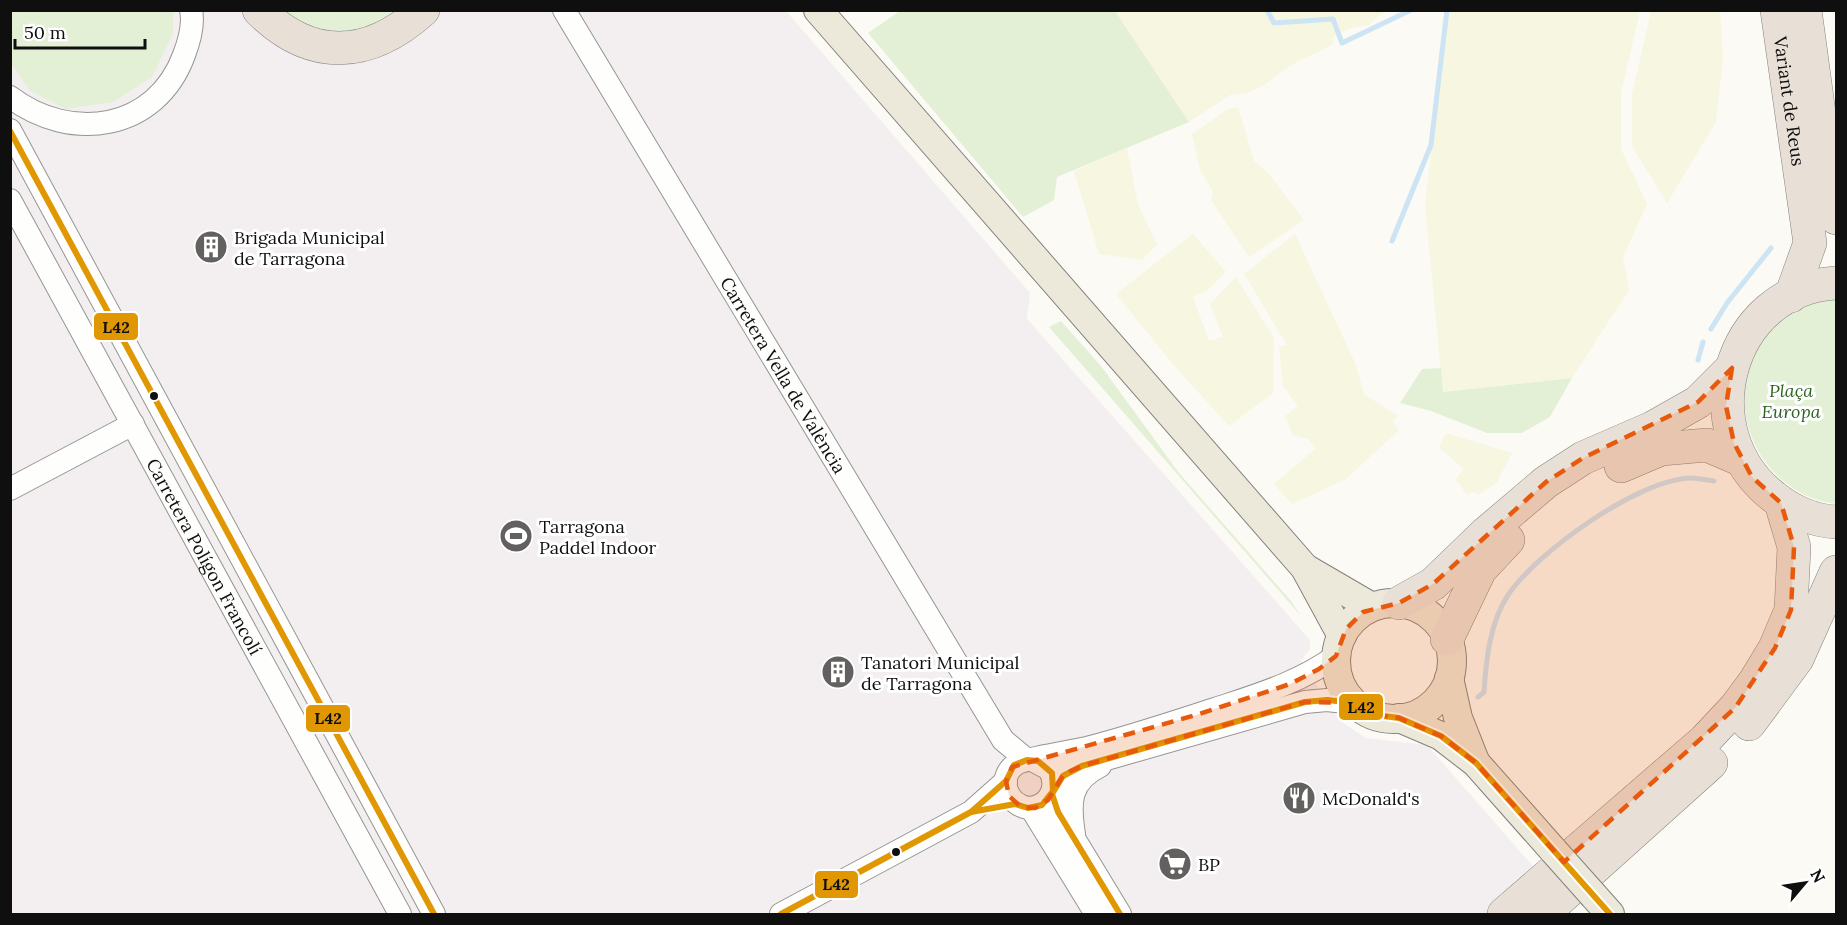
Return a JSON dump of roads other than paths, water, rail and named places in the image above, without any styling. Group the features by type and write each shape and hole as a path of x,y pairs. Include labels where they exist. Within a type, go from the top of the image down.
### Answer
{"highway":[{"path":"259,10 273,24 299,39 325,47 353,47 378,42 403,29 423,10"},
{"name":"Variant de Reus","path":"1778,10 1823,199"},
{"name":"Variant de Reus","path":"1805,10 1823,199"},
{"path":"1791,296 1823,199"},
{"path":"1836,284 1810,288 1791,296 1771,309 1754,326 1737,353 1732,368 1726,406 1734,443 1742,460 1766,491 1781,503 1814,518 1836,522"},
{"path":"1386,605 1433,584 1486,533 1546,482 1582,458 1652,428 1698,402 1732,368"},
{"path":"1447,639 1480,570 1500,546 1569,493 1597,476 1661,449 1707,445 1742,460"},
{"path":"1504,915 1705,740 1736,708 1755,681 1775,648 1791,610 1794,547 1781,503"},
{"path":"1543,915 1664,808 1752,721 1797,659 1836,572"}],"main road":[{"path":"818,10 1305,568 1339,646 1342,687 1354,703 1375,716 1399,718 1442,736 1476,763 1602,905"},
{"path":"1305,568 1386,605 1426,613 1437,622 1447,639 1451,658 1449,678 1458,718 1476,763"},
{"path":"1339,646 1355,618 1386,605"},
{"path":"1399,718 1419,713 1433,703 1449,678"}],"street":[{"path":"10,97 26,108 78,124 100,125 124,119 163,90 178,72 186,50 192,17 191,10"},
{"name":"Carretera Vella de València","path":"564,10 1018,768"},
{"name":"Carretera Polígon Francolí","path":"10,130 434,915"},
{"name":"Carretera Polígon Francolí","path":"10,200 400,915"},
{"path":"10,489 133,424"},
{"path":"781,915 971,812 1018,768 1096,746 1282,687 1318,669 1339,646"},
{"path":"971,812 1042,805 1064,774 1073,770 1305,702 1327,700 1354,703"},
{"path":"1076,841 1070,811 1075,788 1087,772 1123,754"},
{"path":"1018,768 1049,769 1058,812 1120,915"},
{"path":"1018,768 1007,793 1023,806 1096,915"}],"waterway":[{"path":"1267,10 1274,23 1333,19 1342,43 1411,10"},
{"path":"1392,241 1431,145 1447,10"},
{"path":"1711,329 1727,303 1771,248"},
{"path":"1698,360 1703,342"},
{"path":"1478,697 1484,692 1490,642 1502,606 1522,578 1542,559 1591,521 1645,491 1669,482 1691,478 1714,481"}],"place":[{"name":"Brigada Municipal de Tarragona","path":"211,247"},
{"name":"Tarragona Paddel Indoor","path":"516,536"},
{"name":"Tanatori Municipal de Tarragona","path":"838,672"},
{"name":"McDonald's","path":"1299,798"},
{"name":"BP","path":"1175,864"}],"park label":[{"name":"Plaça Europa","path":"1791,400"}]}
